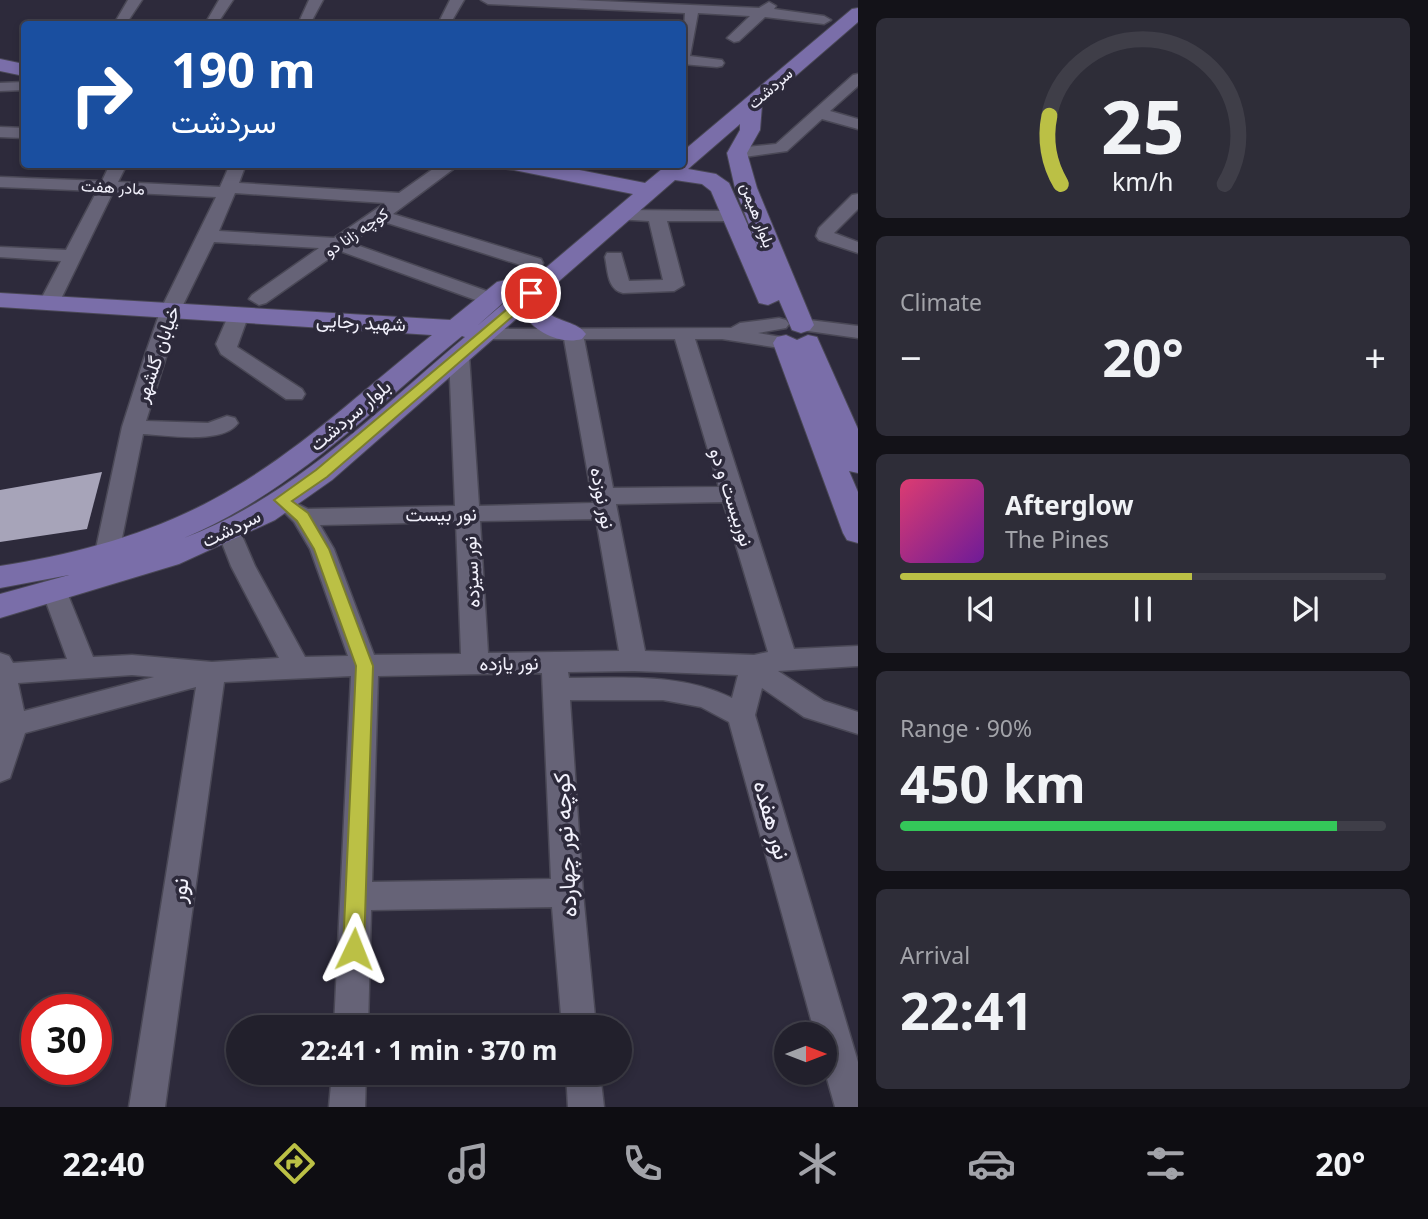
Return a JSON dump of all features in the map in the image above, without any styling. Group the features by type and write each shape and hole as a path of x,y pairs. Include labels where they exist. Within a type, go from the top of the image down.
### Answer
{"main road":[{"path":"686,136 850,0"},
{"name":"سردشت","path":"686,154 752,103 858,13"},
{"path":"0,65 21,69"},
{"path":"737,153 750,130 752,103"},
{"name":"بلوار هیمن","path":"737,153 858,533"},
{"path":"534,168 650,191"},
{"name":"بلوار سردشت","path":"0,577 107,554 180,527 244,495 297,460 411,365 466,338 491,299 626,186 666,168"},
{"name":"سردشت","path":"0,606 197,545 229,530 292,509 322,473 466,338 531,293 650,191 669,168"},
{"name":"بلوار هیمن","path":"677,168 708,179 721,188 732,216 858,464"},
{"path":"531,293 535,317 553,328 573,334"},
{"name":"شهید رجایی","path":"0,300 358,321 466,338"},
{"path":"358,321 399,337 410,354 411,365"}],"street":[{"path":"122,21 135,0"},
{"path":"213,21 226,0"},
{"path":"306,21 316,0"},
{"path":"446,21 457,0"},
{"path":"488,0 508,5 592,3 613,6 744,6 763,12 824,20"},
{"path":"734,38 774,0"},
{"path":"607,21 613,6"},
{"path":"686,40 691,6"},
{"path":"686,60 717,63"},
{"path":"737,153 781,148 858,78"},
{"path":"0,87 21,86"},
{"path":"819,113 858,124"},
{"path":"0,132 21,133"},
{"path":"49,303 117,168"},
{"name":"خیابان گلشهر","path":"107,554 133,427 171,310 208,236 236,168"},
{"name":"کوچه زانا دو","path":"259,299 447,168"},
{"name":"مادر هفت","path":"0,182 405,199"},
{"path":"858,199 825,232 825,236 858,248"},
{"path":"379,215 534,263"},
{"path":"622,215 732,216"},
{"path":"614,257 620,285 623,287 674,285 657,216"},
{"path":"208,236 337,244 491,299"},
{"path":"0,252 73,256"},
{"path":"239,314 226,344 228,350 294,394"},
{"name":"نوربیست و دو","path":"683,333 784,660"},
{"name":"شهید رجایی","path":"466,338 573,334 858,334"},
{"name":"نور نوزده","path":"573,334 634,661"},
{"name":"نور سیزده","path":"466,338 467,513 475,664"},
{"path":"133,427 211,430 227,423"},
{"name":"نور بیست","path":"292,509 467,513 731,494"},
{"path":"292,509 321,549 365,666 351,1015"},
{"path":"229,530 243,566 298,667"},
{"path":"55,590 83,668"},
{"name":"نور یازده","path":"212,673 298,667 475,664 555,676 634,661 754,665 784,660 858,656"},
{"path":"0,771 7,726 1,669 132,665 212,673"},
{"path":"555,676 663,689 707,698 741,715 754,665 798,703 835,719 858,723"},
{"path":"7,726 212,673"},
{"name":"نور","path":"146,1107 212,673"},
{"name":"کوچه نور چهارده","path":"555,676 567,893 578,1015"},
{"name":"نور هفده","path":"741,715 853,1107"},
{"path":"356,896 567,893"},
{"path":"348,1107 349,1085"},
{"path":"584,1085 586,1107"}],"building":[{"path":"102,472 87,529 0,542 0,490"}],"route":[{"path":"354,949 365,666 321,549 303,517 282,500 322,473 531,293"}]}
